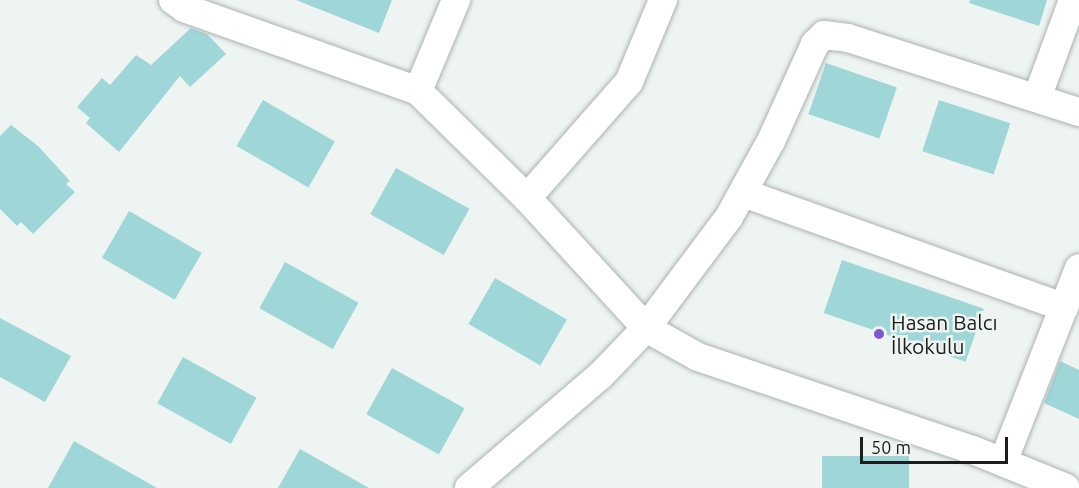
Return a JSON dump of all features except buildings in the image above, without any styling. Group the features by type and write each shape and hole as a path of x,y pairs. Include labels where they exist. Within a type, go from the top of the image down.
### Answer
{"street":[{"path":"173,0 184,8 418,91 527,198 645,328 698,357 1003,462 1066,488"},
{"path":"418,91 456,0"},
{"path":"527,198 629,82 663,0"},
{"path":"1037,98 1073,0"},
{"path":"469,488 602,375 645,328 729,217 771,141 815,45 824,35 848,38 1079,112"},
{"path":"742,193 1064,307"},
{"path":"1003,462 1079,268"}],"place":[{"name":"Hasan Balcı İlkokulu","path":"879,334"}]}
